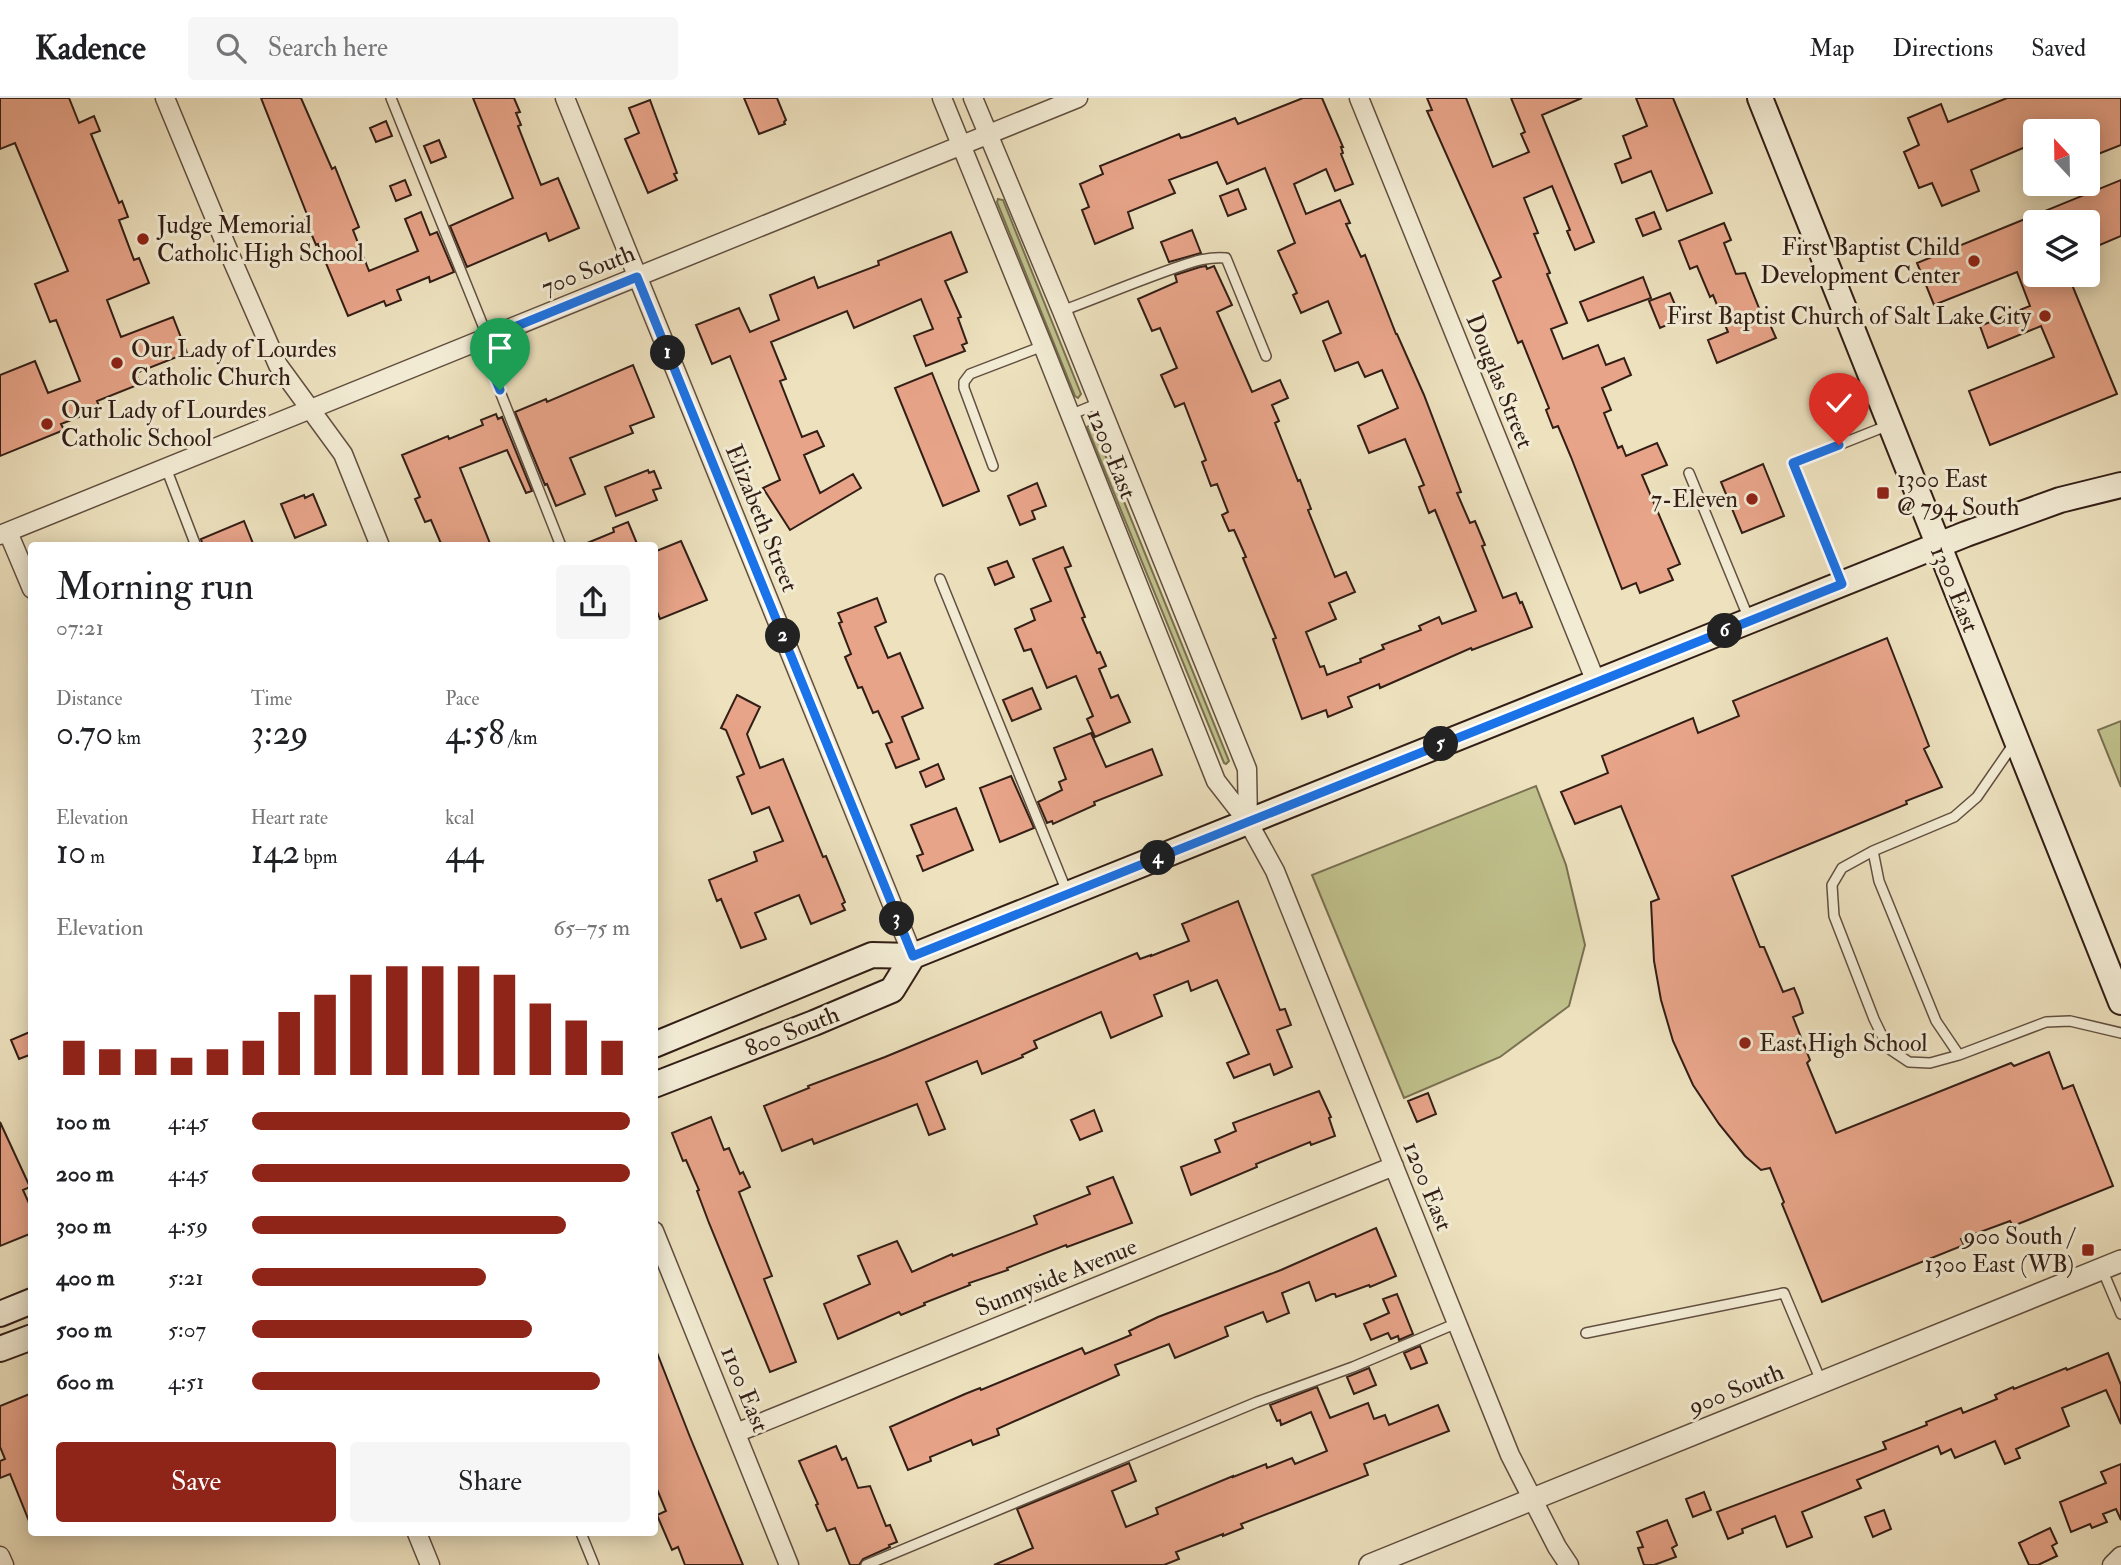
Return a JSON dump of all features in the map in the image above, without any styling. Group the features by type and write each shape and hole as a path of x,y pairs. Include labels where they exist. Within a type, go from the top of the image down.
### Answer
{"main road":[{"name":"1300 East","path":"1760,98 2121,1002"},
{"name":"800 South","path":"658,1043 872,955 913,956 1937,545 2060,500 2121,485"},
{"name":"800 South","path":"658,1084 892,990 913,956"},
{"path":"0,1314 28,1303"},
{"path":"0,1349 28,1338"}],"street":[{"path":"165,98 278,365 343,454 378,542"},
{"name":"Elizabeth Street","path":"565,98 913,956"},
{"name":"1200 East","path":"942,98 1216,781 1248,822 1275,871 1510,1455 1569,1565"},
{"name":"1200 East","path":"974,98 1247,769 1248,822"},
{"name":"700 South","path":"4,533 1078,98"},
{"name":"Douglas Street","path":"1359,98 1596,682"},
{"path":"4,533 28,581"},
{"name":"Sunnyside Avenue","path":"736,1433 1394,1166"},
{"name":"1100 East","path":"658,1241 789,1565"},
{"name":"900 South","path":"1370,1565 2111,1265"},
{"path":"418,1536 430,1565"},
{"path":"0,1556 4,1565"},
{"path":"2112,1565 2121,1556"}],"lane":[{"path":"391,98 560,542"},
{"path":"1062,311 1131,283 1196,261 1212,257 1226,258 1266,356"},
{"path":"993,466 964,382 970,374 1043,346"},
{"path":"1070,415 1099,403"},
{"path":"1842,584 1793,463 1891,424"},
{"path":"166,468 194,542"},
{"path":"1689,473 1749,621"},
{"path":"940,579 1067,894"},
{"path":"2016,741 1977,797 1954,817 1873,851 1842,868 1832,885 1834,916 1888,1048 1909,1062 1930,1063 1959,1055 2046,1022 2070,1021 2121,1032"},
{"path":"1873,851 1879,881 1931,1010 1959,1055"},
{"path":"2111,1265 2121,1314"},
{"path":"1586,1333 1784,1293 1822,1382"},
{"path":"866,1565 1256,1402 1353,1367 1458,1323"},
{"path":"582,1536 594,1565"}],"green space":[{"path":"998,199 1003,200 1081,394 1078,398 997,202"},
{"path":"1091,424 1229,761 1226,764 1087,427"},
{"path":"2121,721 2121,787 2098,730"},
{"path":"1536,786 1566,865 1585,945 1569,1006 1500,1057 1404,1098 1312,875"}],"building":[{"path":"0,98 69,98 79,123 94,116 100,131 91,134 119,203 122,201 128,217 119,220 134,260 139,258 149,283 107,300 121,337 173,317 187,353 136,373 140,384 97,401 99,406 88,411 89,413 61,424 64,430 0,456 0,375 35,361 48,393 80,381 56,320 50,322 35,284 68,271 15,143 0,149"},
{"path":"261,98 301,98 332,169 335,167 359,227 353,230 369,271 418,251 405,219 421,212 430,235 437,232 454,272 430,282 429,277 397,290 401,300 386,306 384,301 348,316 305,219 308,217"},
{"path":"473,98 514,98 520,112 516,113 521,125 518,126 541,185 558,178 579,228 549,241 546,233 467,267 450,226 513,198"},
{"path":"744,98 777,98 786,120 785,124 759,134"},
{"path":"1303,98 1322,98 1343,147 1341,154 1353,184 1335,191 1326,169 1294,184 1306,214 1340,200 1350,223 1346,224 1361,257 1365,255 1396,334 1424,395 1461,492 1457,493 1470,523 1475,521 1503,598 1516,593 1532,627 1472,650 1471,648 1380,688 1379,684 1348,697 1352,707 1328,717 1326,710 1302,719 1273,639 1276,638 1243,558 1246,557 1234,530 1229,531 1222,515 1228,512 1217,484 1211,486 1202,462 1206,460 1184,403 1175,407 1161,375 1177,368 1160,328 1152,331 1138,299 1177,282 1175,275 1200,267 1206,266 1207,269 1214,266 1232,305 1217,312 1252,392 1280,380 1288,398 1272,405 1279,421 1275,423 1298,481 1300,480 1311,509 1308,510 1335,577 1346,572 1355,592 1329,603 1336,619 1306,632 1320,667 1324,666 1327,675 1361,662 1360,659 1384,649 1382,645 1421,630 1419,626 1439,617 1442,624 1476,611 1435,510 1429,513 1419,487 1424,485 1405,439 1369,453 1358,426 1398,408 1382,370 1365,377 1358,362 1335,371 1323,341 1341,333 1328,301 1301,313 1293,295 1297,293 1278,251 1295,243 1265,168 1227,184 1217,162 1169,180 1175,193 1128,212 1133,228 1095,244 1082,210 1089,207 1080,184 1103,174 1100,166 1179,134 1181,138 1189,136 1235,118 1238,124"},
{"path":"1427,98 1466,98 1493,167 1529,152 1521,134 1525,132 1511,98 1582,98 1542,115 1594,242 1575,250 1552,186 1524,198 1538,233 1534,234 1550,273 1547,274 1567,323 1551,329 1563,359 1598,345 1606,365 1624,358 1631,375 1602,388 1611,410 1604,413 1618,448 1622,446 1626,456 1657,443 1667,465 1642,475 1680,564 1668,569 1673,580 1640,593 1636,583 1622,589 1571,457 1558,426 1553,428 1546,410 1549,408 1522,341 1518,343 1493,281 1501,277 1427,111 1432,110"},
{"path":"1636,98 1673,98 1712,193 1667,211 1651,171 1622,183 1615,164 1631,158 1623,136 1647,126"},
{"path":"2007,98 2121,98 2121,145 2100,153 2100,119 2023,119 2023,148 1971,170 1979,191 1942,206 1932,183 1919,188 1904,152 1919,145 1908,118 1941,104 1948,122"},
{"path":"650,100 677,173 674,174 677,180 648,193 625,139 639,133 629,108"},
{"path":"386,121 392,136 376,142 370,128"},
{"path":"439,140 446,157 431,163 424,146"},
{"path":"405,180 411,195 396,201 390,186"},
{"name":"First Baptist Church of Salt Lake City","path":"2121,180 2121,236 2100,245 2100,210 2047,210 2082,196 2100,196 2100,189"},
{"path":"1238,189 1246,209 1228,216 1220,196"},
{"path":"1654,212 1661,229 1643,236 1636,219"},
{"name":"First Baptist Church of Salt Lake City","path":"2023,220 2023,287 2073,287 2117,394 1990,445 1969,391 2054,357 2041,326 1988,348 1980,326 2030,306 2017,272 1934,305 1917,263"},
{"path":"1724,223 1731,240 1724,243 1736,274 1745,273 1763,318 1768,320 1776,338 1717,363 1708,340 1728,332 1713,295 1710,297 1697,266 1690,269 1679,241"},
{"path":"1192,230 1201,253 1169,262 1161,242"},
{"path":"951,232 967,272 945,281 961,317 958,318 967,343 962,345 965,351 926,366 914,336 933,329 921,299 854,328 847,311 771,342 786,379 780,381 802,437 817,431 824,446 804,455 820,493 853,474 861,488 790,530 763,488 780,480 730,356 712,364 696,325 739,308 750,332 779,320 770,295 814,277 818,288 879,265 878,261"},
{"path":"1643,277 1651,298 1588,321 1580,302"},
{"path":"1670,293 1681,319 1660,328 1649,301"},
{"path":"633,365 654,417 630,426 633,433 570,458 585,494 556,506 515,412 546,399 547,402"},
{"path":"932,373 979,491 943,506 895,388"},
{"path":"496,414 498,419 502,417 532,491 526,493 507,450 460,468 489,542 440,542 431,520 425,522 415,499 420,497 402,455 483,425 481,420"},
{"name":"7-Eleven","path":"1763,464 1784,516 1742,533 1721,482"},
{"path":"648,470 649,473 654,471 661,488 653,490 657,500 616,516 605,487"},
{"path":"1037,483 1046,506 1032,511 1035,519 1020,525 1008,496"},
{"path":"313,494 326,525 295,538 281,504"},
{"path":"244,521 252,542 202,542 201,539"},
{"path":"628,522 636,542 590,542 614,532 613,528"},
{"path":"681,541 707,600 660,619 658,550"},
{"path":"1063,547 1071,566 1065,568 1085,617 1082,618 1097,653 1100,652 1106,666 1099,669 1111,698 1118,695 1130,722 1095,737 1087,719 1093,716 1076,676 1047,688 1031,649 1024,651 1015,629 1035,620 1031,609 1051,601 1033,559"},
{"path":"1007,561 1014,577 995,585 988,568"},
{"path":"877,598 886,622 875,627 888,658 900,653 923,708 902,717 919,759 896,768 886,744 892,742 878,711 873,713 862,687 858,688 845,657 851,654 839,623 842,622 838,613"},
{"name":"East High School","path":"1887,638 1929,746 1924,749 1942,787 1732,876 1760,947 1764,947 1783,992 1794,988 1799,1000 1803,1013 1793,1017 1810,1060 1807,1063 1836,1133 2011,1063 2014,1066 2049,1052 2063,1089 2073,1085 2113,1186 2013,1226 2010,1221 1961,1239 1964,1245 1822,1302 1770,1168 1761,1170 1745,1156 1719,1124 1693,1085 1673,1041 1661,1000 1654,961 1651,902 1659,899 1621,806 1575,824 1561,792 1608,773 1602,756 1693,718 1698,733 1739,716 1733,701"},
{"path":"1032,688 1041,709 1012,721 1003,700"},
{"path":"737,695 760,707 747,734 760,768 783,759 823,857 826,856 845,902 842,904 845,910 811,924 799,895 755,913 766,939 741,948 721,899 717,901 709,880 757,861 754,852 783,841 769,807 752,814 737,777 744,774 726,730 721,728"},
{"path":"1091,733 1106,767 1152,749 1162,775 1094,802 1095,805 1053,824 1052,821 1047,823 1038,802 1062,790 1059,782 1066,779 1054,748"},
{"path":"938,764 944,779 926,787 920,772"},
{"path":"1011,776 1034,828 1000,842 980,788"},
{"path":"956,808 973,850 923,871 917,856 923,854 911,825"},
{"path":"1238,901 1280,1010 1285,1009 1291,1025 1277,1030 1292,1067 1274,1075 1270,1064 1234,1078 1227,1063 1249,1054 1217,980 1191,991 1188,981 1154,995 1162,1016 1111,1038 1101,1012 1034,1041 1037,1048 1022,1055 1023,1057 982,1074 977,1061 926,1082 945,1129 929,1135 917,1104 814,1144 812,1139 782,1151 764,1106 1137,953 1140,959 1189,941 1182,924"},
{"path":"28,1033 28,1056 19,1059 11,1040"},
{"path":"1319,1091 1331,1117 1329,1118 1335,1136 1311,1145 1310,1142 1256,1164 1257,1167 1191,1195 1181,1167 1220,1152 1215,1140 1236,1131 1233,1123"},
{"path":"1428,1093 1436,1114 1417,1122 1408,1101"},
{"path":"1094,1110 1102,1131 1080,1140 1071,1120"},
{"path":"711,1117 724,1150 729,1148 740,1174 743,1172 750,1187 739,1192 772,1276 764,1279 796,1362 770,1372 709,1223 697,1191 699,1190 672,1133"},
{"path":"0,1122 28,1183 28,1188 23,1190 28,1201 28,1235 0,1246"},
{"path":"1113,1177 1132,1223 1007,1268 1008,1270 969,1283 970,1285 924,1303 925,1305 901,1315 899,1312 838,1339 824,1304 870,1284 858,1256 897,1241 912,1272 952,1254 953,1256 1037,1224 1034,1216 1090,1194 1087,1187"},
{"path":"1376,1228 1396,1276 1370,1287 1369,1285 1336,1297 1332,1294 1316,1301 1309,1282 1282,1293 1289,1313 1267,1322 1263,1312 1225,1327 1228,1336 1175,1358 1169,1344 1115,1365 1119,1375 997,1429 999,1435 973,1445 971,1440 930,1457 931,1461 908,1470 890,1427 1082,1348 1085,1354 1131,1335 1129,1331 1158,1317 1281,1270"},
{"path":"1397,1294 1413,1334 1399,1340 1398,1336 1391,1339 1388,1333 1371,1340 1364,1324 1389,1313 1383,1299"},
{"path":"1420,1346 1427,1363 1411,1369 1404,1353"},
{"path":"2108,1353 2121,1385 2121,1424 2106,1390 2062,1408 2069,1426 2016,1449 2020,1458 2005,1464 1995,1441 1955,1458 1951,1449 1941,1454 1938,1446 1857,1480 1861,1488 1802,1512 1812,1537 1787,1547 1775,1516 1742,1529 1743,1533 1728,1539 1717,1512 1886,1449 1883,1442 1927,1425 1926,1422 1961,1408 1963,1413 1997,1399 1995,1395 2013,1387 2014,1389"},
{"path":"658,1355 743,1565 685,1565 678,1547 672,1550 658,1517 658,1515 666,1511 658,1492"},
{"path":"1369,1368 1376,1385 1354,1394 1347,1377"},
{"path":"1317,1387 1330,1418 1368,1403 1374,1419 1385,1415 1389,1425 1438,1405 1449,1431 1364,1464 1368,1475 1241,1524 1243,1528 1176,1552 1179,1559 1164,1565 994,1565 1033,1548 1017,1509 1129,1463 1136,1481 1112,1491 1126,1527 1158,1514 1156,1508 1233,1476 1266,1464 1267,1468 1292,1458 1295,1464 1327,1451 1311,1412 1281,1425 1270,1405"},
{"path":"28,1395 28,1519 10,1474 0,1478 0,1461 5,1459 0,1447 0,1406"},
{"path":"836,1446 842,1460 846,1458 858,1488 870,1486 886,1526 890,1525 897,1542 863,1559 859,1565 850,1565 835,1528 827,1531 799,1461"},
{"path":"2121,1464 2121,1520 2116,1509 2103,1514 2107,1522 2092,1528 2090,1524 2071,1532 2060,1502 2106,1483 2101,1472"},
{"path":"1704,1492 1711,1510 1693,1517 1686,1499"},
{"path":"1884,1510 1891,1529 1873,1537 1865,1517"},
{"path":"1667,1520 1677,1545 1672,1548 1676,1557 1654,1565 1644,1565 1638,1548 1643,1547 1637,1532"},
{"path":"2050,1528 2057,1543 2052,1546 2057,1556 2038,1565 2029,1565 2019,1543"}],"place":[{"name":"Judge Memorial Catholic High School","path":"143,239"},
{"name":"First Baptist Child Development Center","path":"1974,261"},
{"name":"First Baptist Church of Salt Lake City","path":"2045,316"},
{"name":"Our Lady of Lourdes Catholic Church","path":"117,363"},
{"name":"Our Lady of Lourdes Catholic School","path":"47,424"},
{"name":"1300 East @ 794 South","path":"1883,493"},
{"name":"7-Eleven","path":"1752,499"},
{"name":"East High School","path":"1745,1043"},
{"name":"900 South / 1300 East (WB)","path":"2088,1250"}],"route":[{"path":"500,390 480,341 637,277 913,956 1842,584 1793,463 1839,445"}]}
